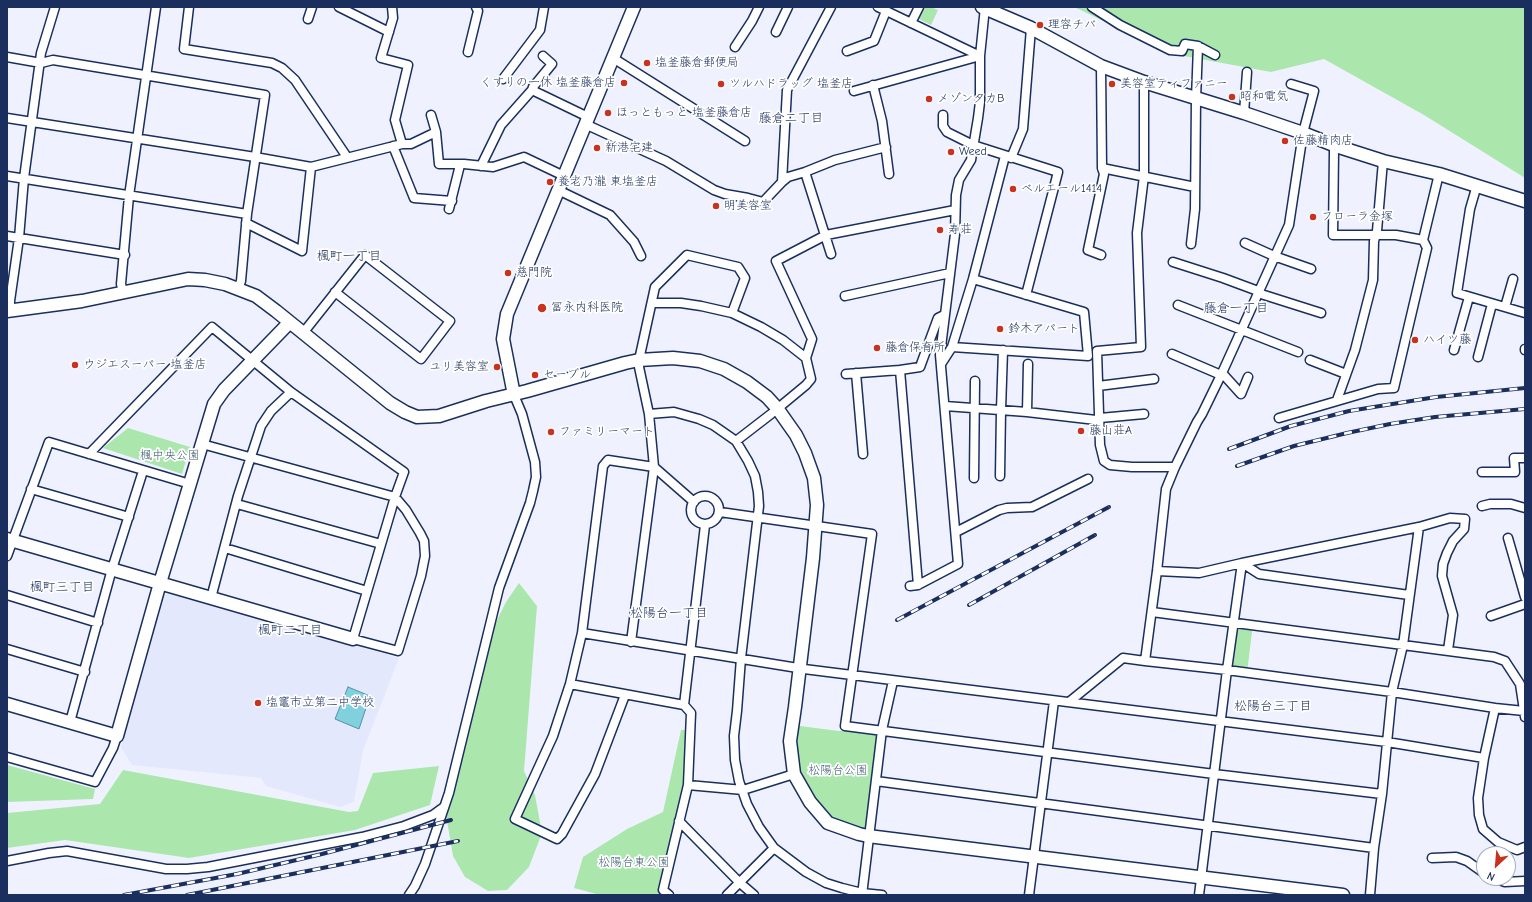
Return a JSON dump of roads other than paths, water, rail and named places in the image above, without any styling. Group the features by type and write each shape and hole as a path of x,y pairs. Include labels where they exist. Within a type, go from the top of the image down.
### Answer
{"street":[{"path":"55,7 41,53 33,122 24,178 19,238 9,311 82,301 188,279 205,280 225,284 256,296 390,403 417,417 439,416 486,401 514,395 639,360 673,358 700,361 724,369 747,382 767,397 777,408 796,435 805,453 814,478 817,505 800,669 790,741 794,774 810,802 828,823 868,836 1202,876 1343,895"},
{"path":"123,292 121,284 125,255 129,196 156,7"},
{"path":"189,7 184,49 272,63 282,68 295,80 347,157"},
{"path":"308,20 312,7"},
{"path":"338,7 389,32"},
{"path":"392,7 393,18 382,58 408,65 395,120 402,144"},
{"path":"468,52 478,11 476,7"},
{"path":"503,79 540,30 544,7"},
{"path":"409,895 415,886 424,864 444,807 499,588 530,503 534,484 535,462 522,414 514,395 504,349 504,328 513,298 634,7"},
{"path":"735,47 759,7"},
{"path":"776,32 788,7"},
{"path":"782,182 787,90 831,7"},
{"path":"878,7 980,56"},
{"path":"911,23 919,7"},
{"path":"1092,7 1120,25 1170,50 1182,51 1185,44 1198,46 1215,55"},
{"path":"900,370 914,586 958,564 940,355 955,234 955,210 959,180 971,160 980,102 980,56 984,8 1031,28 1101,66 1144,82 1244,113 1336,146 1384,161 1439,174 1525,201"},
{"path":"847,51 874,41 886,11"},
{"path":"941,364 952,346 1008,157 1023,129 1031,28"},
{"path":"1191,244 1195,209 1198,46"},
{"path":"481,166 501,125 532,90 532,87 552,64 543,56"},
{"path":"854,91 980,56"},
{"path":"7,58 41,63 53,60 265,95 247,214 241,281 238,289"},
{"path":"613,58 745,141"},
{"path":"1101,66 1102,168 1104,174 1088,250 1101,255"},
{"path":"1244,113 1247,72"},
{"path":"1144,82 1144,176 1136,233 1141,348 1097,351 1100,445 1104,461 1110,465 1132,468 1175,467"},
{"path":"1145,661 1166,489 1175,467 1221,374 1289,225 1303,133 1314,91 1291,84"},
{"path":"873,85 882,121 889,174"},
{"path":"532,90 666,161 714,190 724,194 763,202 788,177 835,160 886,147"},
{"path":"431,116 436,132 439,164 464,164 493,167 524,157 564,176"},
{"path":"943,116 943,126 947,132 973,145 1058,172 1026,295"},
{"path":"7,118 255,157 310,168 393,146 411,144 436,132"},
{"path":"393,146 414,198 452,200"},
{"path":"1336,146 1334,151 1332,235 1396,235 1423,240"},
{"path":"1337,400 1355,350 1373,280 1375,236 1377,231 1384,161"},
{"path":"449,209 460,165"},
{"path":"246,223 302,251 310,168"},
{"path":"1102,168 1195,187"},
{"path":"805,172 831,254"},
{"path":"1280,418 1378,388 1394,388 1427,248 1423,240 1439,174"},
{"path":"7,176 247,214"},
{"path":"1477,185 1470,209 1457,293 1525,313"},
{"path":"558,190 610,215 634,242 641,256"},
{"path":"736,441 806,385 811,379 806,358 812,339 776,261 826,235 955,210"},
{"path":"7,236 125,255"},
{"path":"1245,243 1274,256 1311,269"},
{"path":"303,333 335,292 365,255 450,321 421,359 335,292"},
{"path":"631,642 654,467 649,414 639,360 655,287 687,255 738,268 744,278 732,313"},
{"path":"1173,262 1223,278 1258,291 1261,294 1321,313"},
{"path":"845,296 950,273"},
{"path":"952,346 1088,356 1084,312 973,279"},
{"path":"1505,307 1513,279"},
{"path":"1454,350 1469,297"},
{"path":"652,303 681,303 732,313 772,334 806,358"},
{"path":"1478,357 1492,304"},
{"path":"1178,305 1241,328 1298,352"},
{"path":"846,374 920,367 938,318 944,316"},
{"path":"7,757 95,782 113,748 117,736 160,583 214,404 224,390 289,323"},
{"path":"89,454 212,327 291,392 404,472 395,497 353,639"},
{"path":"1000,476 1003,350"},
{"path":"1172,354 1221,374 1241,394 1248,377"},
{"path":"1310,360 1346,374"},
{"path":"1027,412 1028,364"},
{"path":"856,373 862,454"},
{"path":"1098,386 1154,379"},
{"path":"974,478 975,381"},
{"path":"211,598 237,504 261,426 271,411 291,392"},
{"path":"945,406 1027,412 1096,420 1100,418 1144,414"},
{"path":"649,414 674,412 699,419 719,428 736,441 755,476 759,506 741,658 738,711 734,736 735,760 747,804 759,827 774,848 806,872 826,883 862,894 882,895"},
{"path":"7,556 10,540 49,442 190,484"},
{"path":"10,540 398,651 421,576 425,556 424,541 406,510 395,497 251,456 202,444"},
{"path":"1482,472 1515,472 1514,458 1525,458"},
{"path":"625,695 595,774 562,834 557,839 515,819 553,736 570,684 582,634 603,466 608,460 654,467 694,502"},
{"path":"70,722 85,672 112,569 143,470"},
{"path":"956,532 999,510 1007,508 1032,507 1088,479"},
{"path":"31,489 129,517"},
{"path":"701,496 710,497 718,503 720,512 716,520 705,525 696,522 693,518 691,510 694,502 701,496"},
{"path":"237,504 381,544"},
{"path":"1482,506 1490,504 1511,504 1525,508"},
{"path":"720,512 757,516 872,534 845,726 1214,774 1382,794"},
{"path":"1157,571 1199,573 1419,527 1450,518 1465,519 1464,529 1453,541 1446,553 1443,564 1442,576 1453,615 1448,650"},
{"path":"684,705 689,651 705,525"},
{"path":"1370,895 1392,692 1403,645 1419,527"},
{"path":"1508,538 1525,597"},
{"path":"225,548 367,591"},
{"path":"1242,563 1259,574 1409,595"},
{"path":"1199,895 1220,721 1242,563"},
{"path":"7,595 98,623"},
{"path":"1491,616 1525,604"},
{"path":"1069,702 1123,658 1392,692 1524,714 1520,684 1505,661 1494,656 1152,612"},
{"path":"582,634 741,658 800,669 1387,742 1484,758"},
{"path":"7,649 85,672"},
{"path":"862,894 882,730 893,681"},
{"path":"570,684 684,705 691,713 688,785 664,890 669,895"},
{"path":"1029,895 1054,701"},
{"path":"7,704 117,736"},
{"path":"1495,708 1484,758 1478,798 1479,815 1483,829 1498,842 1518,850 1525,847"},
{"path":"688,785 743,790 794,774"},
{"path":"876,781 1374,848"},
{"path":"7,861 67,851 166,869 187,869 362,837 404,826 433,815 444,807"},
{"path":"680,821 740,883 754,895"},
{"path":"727,895 774,848"},
{"path":"1432,858 1456,857 1467,861 1476,867"}],"water":[{"path":"348,687 370,696 359,729 335,719"}],"railway":[{"path":"1229,449 1291,426 1349,411 1436,397 1525,388"},
{"path":"1237,466 1294,446 1390,424 1435,417 1525,409"},
{"path":"897,620 1109,507"},
{"path":"969,605 1095,535"},
{"path":"124,895 237,874 322,854 451,820"},
{"path":"187,895 458,841"}],"place":[{"name":"理容チバ","path":"1040,25"},
{"name":"塩釜藤倉郵便局","path":"647,63"},
{"name":"くすりの一休 塩釜藤倉店","path":"624,83"},
{"name":"ツルハドラッグ 塩釜店","path":"721,84"},
{"name":"美容室ティファニー","path":"1112,84"},
{"name":"昭和電気","path":"1232,97"},
{"name":"メゾンタカB","path":"929,99"},
{"name":"ほっともっと 塩釜藤倉店","path":"608,113"},
{"name":"佐藤精肉店","path":"1285,141"},
{"name":"新港宅建","path":"597,148"},
{"name":"Weed","path":"951,152"},
{"name":"養老乃瀧 東塩釜店","path":"550,182"},
{"name":"ベルエール1414","path":"1013,189"},
{"name":"明美容室","path":"716,206"},
{"name":"フローラ金塚","path":"1313,217"},
{"name":"寿荘","path":"940,230"},
{"name":"慈門院","path":"508,273"},
{"name":"冨永内科医院","path":"542,308"},
{"name":"鈴木アパート","path":"1000,329"},
{"name":"ハイツ藤","path":"1415,340"},
{"name":"藤倉保育所","path":"877,348"},
{"name":"ウジエスーパー 塩釜店","path":"75,365"},
{"name":"ユリ美容室","path":"497,367"},
{"name":"セーブル","path":"535,375"},
{"name":"藤山荘A","path":"1081,431"},
{"name":"ファミリーマート","path":"551,432"},
{"name":"塩竈市立第二中学校","path":"258,703"}],"district":[{"name":"藤倉二丁目","path":"791,118"},
{"name":"楓町一丁目","path":"349,256"},
{"name":"藤倉一丁目","path":"1236,308"},
{"name":"楓町三丁目","path":"62,587"},
{"name":"松陽台一丁目","path":"669,613"},
{"name":"楓町二丁目","path":"290,630"},
{"name":"松陽台三丁目","path":"1273,706"}],"park label":[{"name":"楓中央公園","path":"170,456"},
{"name":"松陽台公園","path":"838,771"},
{"name":"松陽台東公園","path":"634,863"}]}
